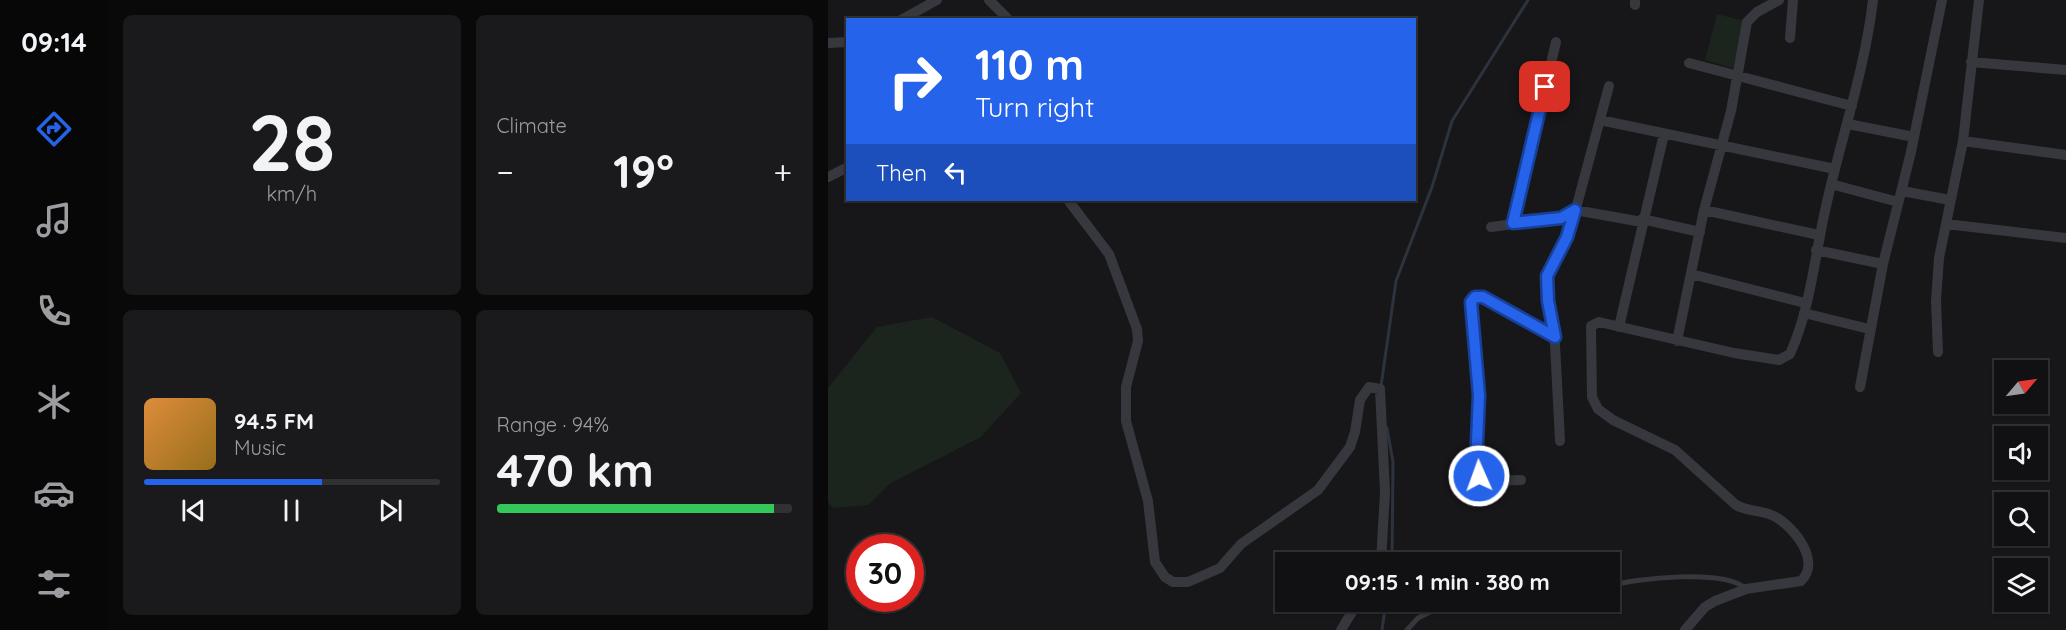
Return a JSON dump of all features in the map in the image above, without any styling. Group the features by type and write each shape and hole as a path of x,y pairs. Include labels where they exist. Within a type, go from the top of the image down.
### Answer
{"street":[{"path":"905,18 937,0"},
{"path":"989,0 1007,18"},
{"path":"1677,341 1704,210 1722,145 1747,22 1757,12 1779,0"},
{"path":"1791,38 1793,0"},
{"path":"1685,630 1710,603 1746,589 1794,584 1803,579 1809,564 1802,541 1770,514 1746,511 1736,506 1675,450 1613,420 1598,409 1592,397 1590,380 1591,326 1599,322 1734,353 1786,359 1794,347 1804,308 1831,184 1848,124 1874,0"},
{"path":"1860,387 1869,329 1914,137 1942,0"},
{"path":"1938,352 1936,301 1939,258 1963,141 1979,0"},
{"path":"828,44 846,42"},
{"path":"1513,223 1556,42"},
{"path":"1971,62 2066,70"},
{"path":"1689,63 1852,106"},
{"path":"1560,441 1555,337 1548,301 1547,276 1567,237 1609,86"},
{"path":"1600,120 1835,169"},
{"path":"1848,124 1914,137"},
{"path":"1619,327 1664,134"},
{"path":"1963,141 2066,155"},
{"path":"828,177 846,168"},
{"path":"1831,184 1898,202"},
{"path":"1902,190 1950,200"},
{"path":"1069,201 1109,254 1137,329 1138,341 1126,387 1126,421 1152,521 1155,562 1165,577 1173,582 1188,582 1220,568 1241,544 1318,490 1350,447 1362,393 1369,387 1380,389 1385,492 1382,552"},
{"path":"1491,227 1561,218 1575,210 1700,232"},
{"path":"1704,210 1819,236"},
{"path":"1946,224 2066,238"},
{"path":"1816,250 1883,264"},
{"path":"1691,274 1869,329"},
{"path":"1521,480 1492,481 1479,476 1476,466 1479,395 1471,302 1475,297 1483,297 1555,337"},
{"path":"1341,630 1352,612"}],"lane":[{"path":"1620,583 1635,579 1673,577 1736,581 1746,589"},
{"path":"1407,630 1427,612"}],"shaded area":[{"path":"1717,14 1744,21 1733,68 1705,60"},
{"path":"932,317 1000,353 1021,393 981,437 889,484 868,505 833,508 828,502 828,388 877,327"}],"waterway":[{"path":"1381,386 1396,281 1432,187 1452,121 1528,0"},
{"path":"1387,428 1393,462 1392,552"},
{"path":"1382,630 1385,612"}],"route":[{"path":"1479,476 1476,466 1479,395 1470,307 1472,299 1483,297 1555,337 1546,286 1547,276 1567,237 1575,210 1561,218 1513,223 1545,87"}]}
